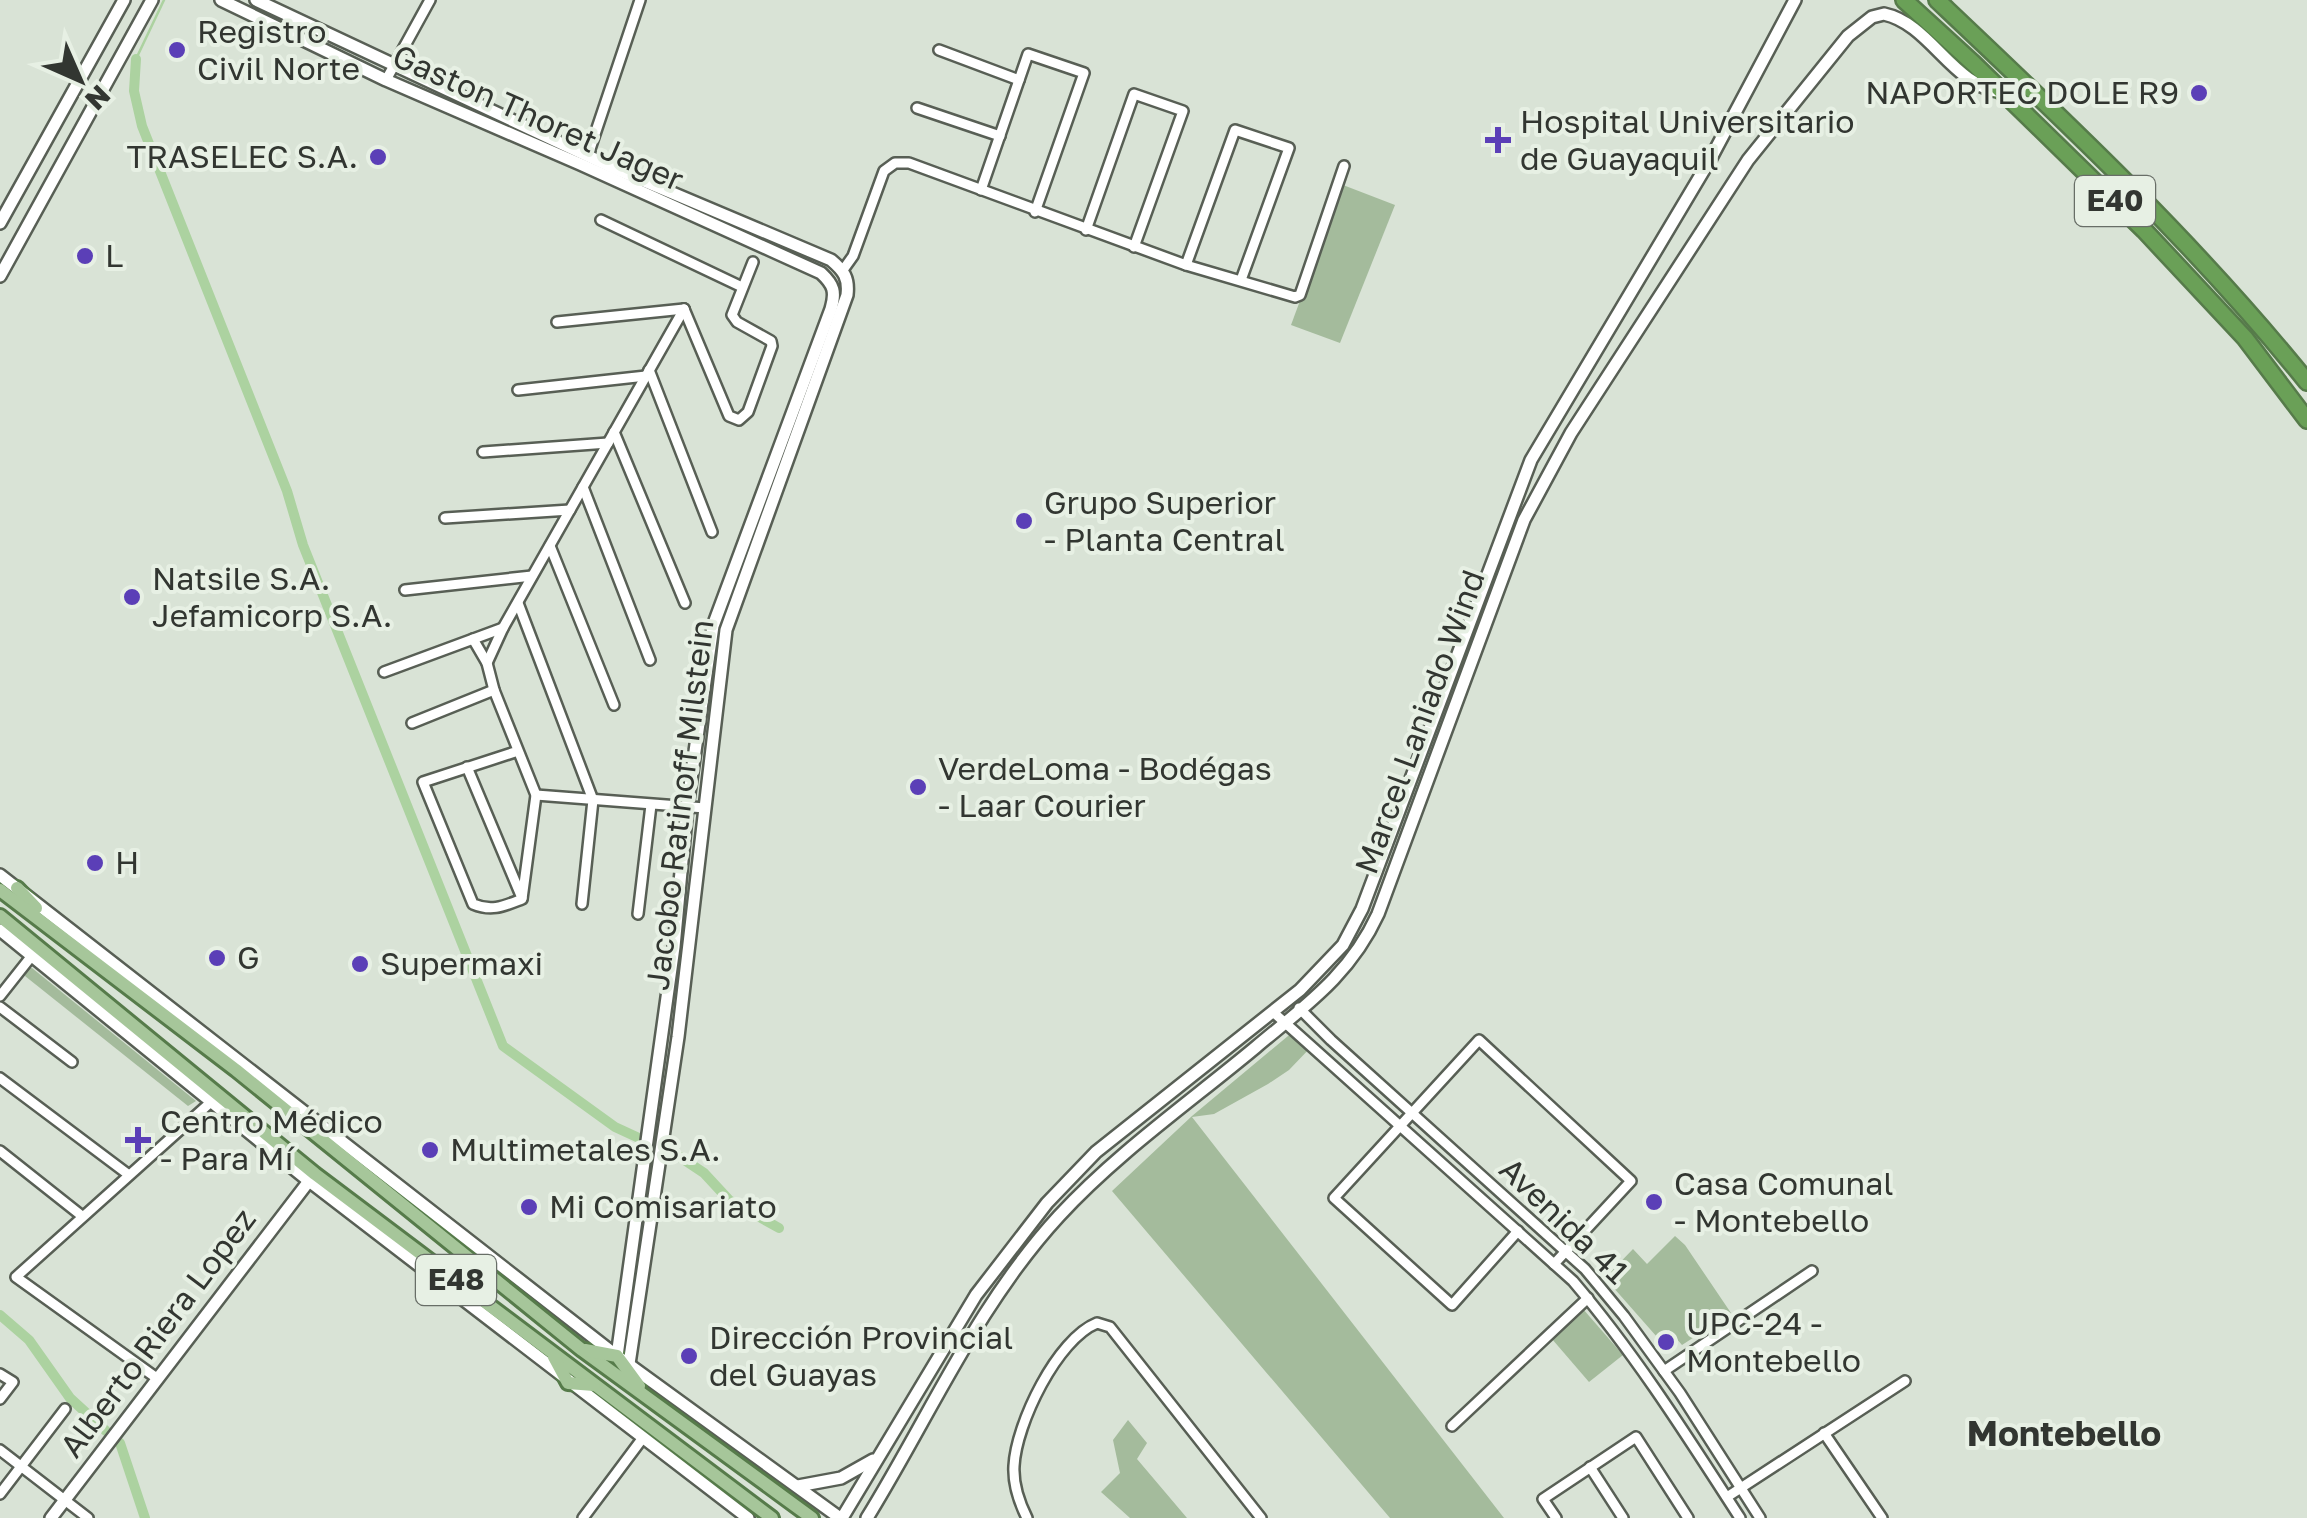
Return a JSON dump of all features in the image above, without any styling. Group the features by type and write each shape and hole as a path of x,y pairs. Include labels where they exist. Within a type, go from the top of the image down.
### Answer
{"highway":[{"name":"E40","path":"1904,0 2144,230 2232,325 2307,420"},
{"name":"E40","path":"1937,0 2139,194 2262,326 2307,382"}],"main road":[{"path":"0,224 124,0"},
{"path":"0,276 152,0"},
{"name":"Gaston Thoret Jager","path":"221,0 386,80 821,274 832,284"},
{"name":"Gaston Thoret Jager","path":"256,0 588,155 831,260 843,270"},
{"name":"Marcel Laniado Wind","path":"841,1518 976,1295 1048,1203 1096,1152 1290,998 1342,945 1362,909 1531,460 1711,158 1795,0"},
{"name":"Marcel Laniado Wind","path":"867,1518 984,1312 1016,1265 1060,1214 1108,1168 1301,1010 1341,975 1357,955 1378,914 1524,520 1546,474 1618,357 1748,160 1784,113 1859,25 1884,14 1909,25 1981,86 2003,92"},
{"path":"681,212 687,198"},
{"name":"Jacobo Ratinoff Milstein","path":"617,1356 674,947 687,807 712,626 847,294 848,281 843,270"},
{"name":"Jacobo Ratinoff Milstein","path":"629,1364 678,1037 726,630 835,296 832,284"},
{"name":"E48","path":"0,875 617,1356 841,1518"},
{"path":"17,888 62,935"},
{"name":"E48","path":"0,890 128,986 582,1350 812,1518"},
{"path":"0,923 36,951 54,974"},
{"name":"E48","path":"0,923 25,936 36,951 230,1104 312,1178 568,1383 748,1518"},
{"path":"93,959 114,964 128,986"},
{"name":"E48","path":"54,974 211,1102 772,1518"},
{"path":"201,1081 211,1102 230,1104"},
{"name":"Alberto Riera Lopez","path":"51,1518 312,1178"},
{"path":"582,1350 617,1356 647,1396"},
{"path":"550,1351 568,1383 596,1385"},
{"path":"798,1486 841,1478 881,1455"},
{"path":"880,1497 880,1518"}],"street":[{"path":"386,80 430,0"},
{"path":"588,155 640,0"},
{"path":"939,50 1020,80"},
{"path":"981,190 1028,54 1084,73 1035,212"},
{"path":"1086,230 1134,94 1183,112 1134,247"},
{"path":"917,108 1000,136"},
{"path":"1186,265 1234,130 1289,148 1242,280"},
{"path":"843,270 884,171 896,163 909,163 1186,265 1290,297 1300,295 1344,166"},
{"path":"601,220 742,287"},
{"path":"684,309 729,416 739,420 748,412 772,346 732,315 753,262"},
{"path":"557,322 684,309"},
{"path":"487,664 503,628 684,309"},
{"path":"518,390 648,373"},
{"path":"648,373 712,532"},
{"path":"614,432 685,604"},
{"path":"483,452 608,443"},
{"path":"583,487 650,660"},
{"path":"445,518 570,510"},
{"path":"550,546 614,705"},
{"path":"404,590 532,576"},
{"path":"518,602 593,800 582,904"},
{"path":"384,672 503,628"},
{"path":"473,639 487,664 536,795 522,899"},
{"path":"412,723 494,690"},
{"path":"518,750 423,782 473,904 494,909 522,899"},
{"path":"467,766 522,899"},
{"path":"536,795 704,808"},
{"path":"638,914 651,804"},
{"path":"0,996 36,951"},
{"name":"Avenida 41","path":"1290,998 1565,1251 1624,1316 1760,1518"},
{"path":"0,1007 72,1062"},
{"name":"Avenida 41","path":"1273,1012 1588,1298 1666,1402 1740,1518"},
{"path":"1518,1231 1452,1305 1334,1198 1478,1040 1631,1181 1554,1264"},
{"path":"0,1078 129,1175"},
{"path":"158,1378 16,1277 211,1102"},
{"path":"0,1152 82,1216"},
{"path":"1664,1371 1812,1272"},
{"path":"1452,1426 1588,1298"},
{"path":"1026,1518 1014,1469 1018,1433 1067,1344 1084,1328 1097,1323 1110,1327 1261,1518"},
{"path":"0,1374 13,1382 0,1400"},
{"path":"1726,1497 1904,1382"},
{"path":"0,1494 65,1409"},
{"path":"1824,1434 1882,1518"},
{"path":"1556,1518 1544,1499 1636,1436 1688,1518"},
{"path":"584,1518 642,1439"},
{"path":"0,1450 88,1518"},
{"path":"1590,1468 1622,1518"}],"green space":[{"path":"1343,185 1395,205 1340,343 1291,325"},
{"path":"27,968 32,968 196,1101 188,1106 25,976"},
{"path":"1294,1031 1312,1046 1289,1070 1214,1114 1192,1117 1504,1518 1390,1518 1112,1191 1192,1116"},
{"path":"1675,1236 1731,1313 1682,1345 1669,1330 1657,1337 1605,1278 1633,1249 1647,1264"},
{"path":"1583,1309 1623,1355 1589,1382 1552,1339"},
{"path":"1128,1420 1147,1443 1137,1459 1187,1518 1130,1518 1101,1492 1120,1473 1113,1440"}],"waterway":[{"path":"136,59 164,0"},
{"path":"136,59 134,91 142,126 287,491 303,545 503,1046 615,1127 680,1157 704,1173 729,1200 779,1228"},
{"path":"0,1315 29,1340 70,1398 106,1431"},
{"path":"120,1443 145,1518"}],"place":[{"name":"Registro Civil Norte","path":"177,50"},
{"name":"NAPORTEC DOLE R9","path":"2199,93"},
{"name":"Hospital Universitario de Guayaquil","path":"1498,140"},
{"name":"TRASELEC S.A.","path":"378,157"},
{"name":"L","path":"85,256"},
{"name":"Grupo Superior - Planta Central","path":"1024,521"},
{"name":"Natsile S.A. Jefamicorp S.A.","path":"132,597"},
{"name":"VerdeLoma - Bodégas - Laar Courier","path":"918,787"},
{"name":"H","path":"95,863"},
{"name":"G","path":"217,958"},
{"name":"Supermaxi","path":"360,964"},
{"name":"Centro Médico - Para Mí","path":"138,1140"},
{"name":"Multimetales S.A.","path":"430,1150"},
{"name":"Casa Comunal - Montebello","path":"1654,1202"},
{"name":"Mi Comisariato","path":"529,1207"},
{"name":"UPC-24 - Montebello","path":"1666,1342"},
{"name":"Dirección Provincial del Guayas","path":"689,1356"}],"district":[{"name":"Montebello","path":"2064,1434"}]}
